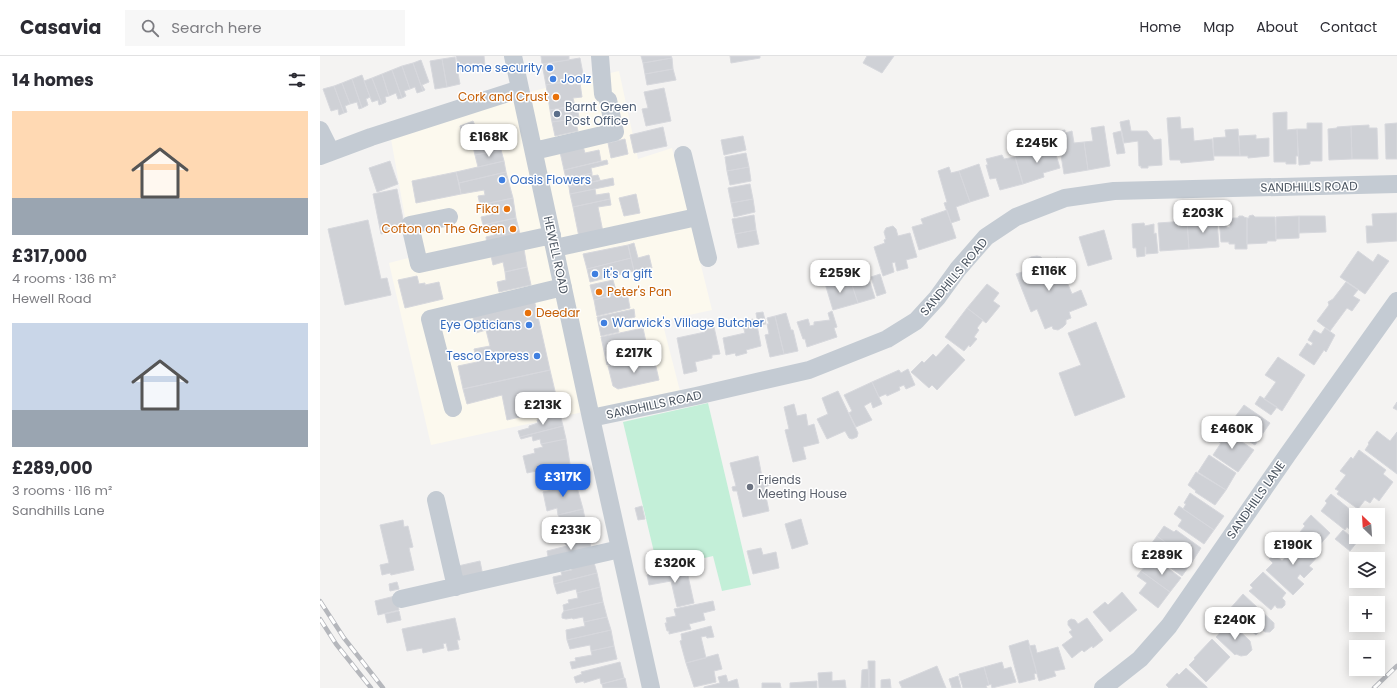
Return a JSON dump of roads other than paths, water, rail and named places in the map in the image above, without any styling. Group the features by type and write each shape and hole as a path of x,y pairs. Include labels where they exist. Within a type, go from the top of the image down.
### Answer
{"street":[{"name":"HEWELL ROAD","path":"514,56 591,418 651,688"},
{"path":"534,151 615,132 606,97 600,56"},
{"path":"320,130 325,154 372,137 520,89"},
{"path":"683,155 708,258"},
{"name":"SANDHILLS ROAD","path":"591,418 809,370 887,339 916,321 937,298 958,269 986,237 1016,217 1065,198 1114,191 1397,184"},
{"path":"449,217 410,225 419,264 697,217"},
{"path":"453,408 430,319 563,287"},
{"name":"SANDHILLS LANE","path":"1104,688 1140,659 1169,626 1288,454 1397,301"},
{"path":"436,500 456,587"},
{"path":"401,599 620,549"}],"railway":[{"path":"320,601 344,638 383,688"},
{"path":"320,619 336,644 371,688"},
{"path":"1374,688 1397,666"}],"place":[{"name":"home security","path":"550,68"},
{"name":"Joolz","path":"553,79"},
{"name":"Cork and Crust","path":"556,97"},
{"name":"Barnt Green Post Office","path":"557,114"},
{"name":"Oasis Flowers","path":"502,180"},
{"name":"Fika","path":"507,209"},
{"name":"Cofton on The Green","path":"513,229"},
{"name":"it's a gift","path":"595,274"},
{"name":"Peter's Pan","path":"599,292"},
{"name":"Deedar","path":"528,313"},
{"name":"Warwick's Village Butcher","path":"604,323"},
{"name":"Eye Opticians","path":"529,325"},
{"name":"Tesco Express","path":"537,356"},
{"name":"Friends Meeting House","path":"750,487"}]}
